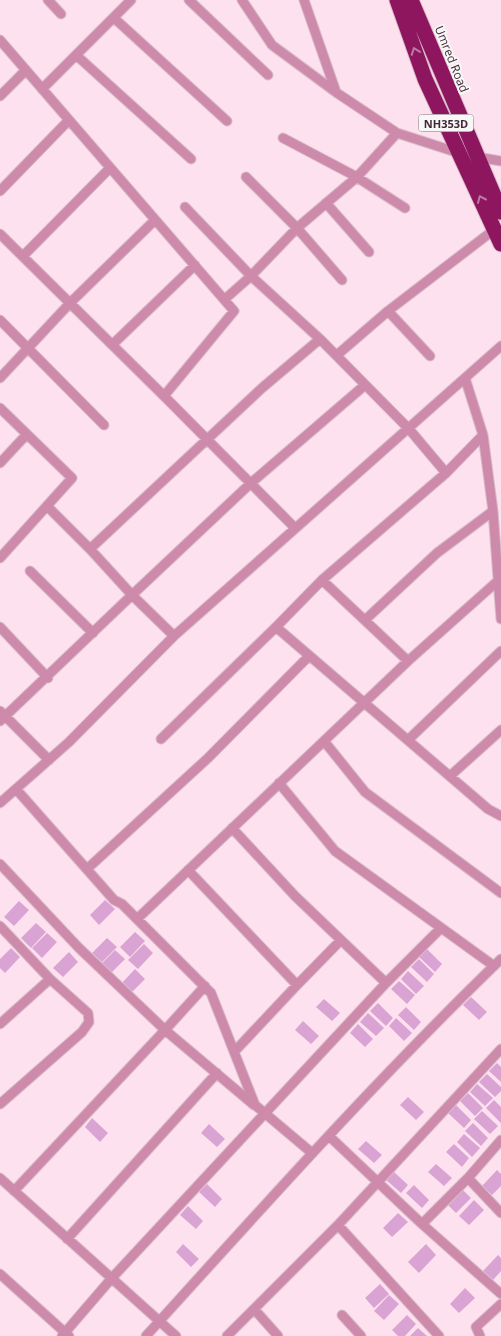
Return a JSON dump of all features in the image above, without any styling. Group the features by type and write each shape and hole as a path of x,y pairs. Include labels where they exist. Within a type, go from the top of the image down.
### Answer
{"highway":[{"name":"NH353D","path":"397,0 425,79 461,153 501,244"},
{"name":"Umred Road","path":"411,0 476,157 501,212"}],"street":[{"path":"48,0 61,14"},
{"path":"42,89 131,0"},
{"path":"189,0 268,75"},
{"path":"242,0 272,45 337,93 397,133 461,153 501,161"},
{"path":"304,0 337,93"},
{"path":"114,18 227,121"},
{"path":"0,40 234,311 164,396"},
{"path":"76,55 191,159"},
{"path":"0,96 26,70"},
{"path":"0,191 69,120"},
{"path":"225,300 297,228 357,177 397,133"},
{"path":"283,138 357,177 405,208"},
{"path":"23,256 110,168"},
{"path":"246,177 297,228 342,280"},
{"path":"326,203 369,252"},
{"path":"185,207 251,276 337,355 408,429 446,473"},
{"path":"0,378 71,302 155,220"},
{"path":"337,355 388,311 495,229"},
{"path":"0,234 71,302 294,527"},
{"path":"112,345 194,265"},
{"path":"388,311 430,356"},
{"path":"0,320 104,425"},
{"path":"90,549 262,388 320,339"},
{"path":"0,803 48,760 174,636 294,527 501,346"},
{"path":"465,378 483,435 500,579 501,619"},
{"path":"48,760 2,716 48,678 132,595 251,483 365,385"},
{"path":"0,408 72,478 0,557"},
{"path":"0,463 27,434"},
{"path":"161,739 322,580 446,473 483,435"},
{"path":"47,506 174,636"},
{"path":"365,620 437,553 492,512"},
{"path":"30,571 93,634"},
{"path":"137,919 364,702 500,579"},
{"path":"322,580 408,661"},
{"path":"0,627 48,678"},
{"path":"276,627 450,776 499,813"},
{"path":"408,740 501,651"},
{"path":"87,869 208,758 309,656"},
{"path":"450,776 501,730"},
{"path":"324,741 365,792 501,893"},
{"path":"146,1336 312,1153 445,1013 498,963 441,928 335,851 279,783"},
{"path":"16,789 114,900 137,919 212,993 255,1105"},
{"path":"232,828 340,941 386,982"},
{"path":"0,864 79,948 165,1030 312,1153"},
{"path":"188,870 297,984"},
{"path":"0,1274 66,1335 111,1279 386,982 441,928"},
{"path":"0,1104 82,1032 90,1022 88,1013 50,979 1,930"},
{"path":"234,1052 340,941"},
{"path":"0,1024 50,979"},
{"path":"176,1336 5,1186 165,1030 205,986"},
{"path":"227,1336 338,1224 501,1049"},
{"path":"67,1239 217,1073"},
{"path":"329,1136 422,1224 501,1294"},
{"path":"422,1224 468,1178 501,1140"},
{"path":"468,1178 501,1213"},
{"path":"338,1224 439,1336"},
{"path":"480,1336 476,1327 501,1304"},
{"path":"254,1308 278,1336"},
{"path":"342,1315 361,1336"}],"building":[{"path":"105,900 115,909 99,925 90,915"},
{"path":"19,901 29,910 14,926 4,917"},
{"path":"36,923 46,932 31,948 21,938"},
{"path":"135,932 145,941 130,957 120,947"},
{"path":"47,933 57,942 42,958 32,948"},
{"path":"107,938 117,947 102,962 92,953"},
{"path":"144,944 153,953 138,969 128,960"},
{"path":"11,948 20,957 5,973 0,968 0,959"},
{"path":"427,949 442,964 435,972 419,957"},
{"path":"115,950 125,959 110,974 100,965"},
{"path":"69,952 78,962 63,977 53,968"},
{"path":"419,959 434,974 427,982 411,967"},
{"path":"135,969 145,979 130,994 120,985"},
{"path":"408,971 424,986 416,994 401,979"},
{"path":"399,981 415,995 407,1004 391,989"},
{"path":"471,997 487,1012 479,1020 463,1005"},
{"path":"324,999 340,1013 332,1021 316,1007"},
{"path":"378,1003 393,1018 386,1026 370,1011"},
{"path":"406,1007 421,1022 414,1030 398,1015"},
{"path":"368,1013 384,1028 376,1036 360,1022"},
{"path":"396,1018 412,1033 404,1041 389,1026"},
{"path":"303,1021 319,1036 311,1044 295,1030"},
{"path":"358,1024 373,1039 365,1047 350,1033"},
{"path":"497,1063 501,1067 501,1082 489,1071"},
{"path":"487,1074 501,1087 501,1091 495,1097 479,1082"},
{"path":"477,1084 493,1098 485,1106 470,1092"},
{"path":"468,1093 483,1108 475,1116 460,1101"},
{"path":"408,1097 424,1112 416,1120 400,1105"},
{"path":"494,1100 501,1107 501,1123 486,1108"},
{"path":"456,1105 471,1120 464,1128 448,1113"},
{"path":"482,1111 498,1126 490,1134 474,1119"},
{"path":"92,1118 108,1133 100,1142 85,1127"},
{"path":"473,1123 488,1138 481,1146 465,1131"},
{"path":"209,1124 225,1139 217,1147 201,1133"},
{"path":"464,1134 480,1148 472,1157 457,1142"},
{"path":"366,1141 382,1155 374,1163 358,1149"},
{"path":"454,1144 469,1158 462,1167 446,1152"},
{"path":"436,1164 452,1178 444,1186 428,1172"},
{"path":"497,1170 501,1174 501,1186 492,1195 482,1186"},
{"path":"393,1171 408,1185 401,1193 385,1179"},
{"path":"207,1184 222,1199 215,1207 199,1192"},
{"path":"414,1185 429,1200 422,1208 406,1193"},
{"path":"462,1189 471,1198 456,1213 447,1204"},
{"path":"474,1200 484,1210 469,1225 459,1216"},
{"path":"188,1206 203,1221 196,1229 180,1215"},
{"path":"398,1213 408,1222 392,1237 383,1228"},
{"path":"183,1244 199,1259 191,1267 176,1252"},
{"path":"426,1244 436,1255 419,1273 408,1262"},
{"path":"498,1255 501,1258 501,1271 493,1280 483,1271"},
{"path":"380,1284 389,1294 374,1308 365,1298"},
{"path":"465,1288 475,1298 459,1313 450,1304"},
{"path":"389,1295 399,1304 384,1320 374,1311"},
{"path":"407,1315 416,1324 405,1336 398,1336 392,1330"},
{"path":"418,1328 427,1336 410,1336"}]}
